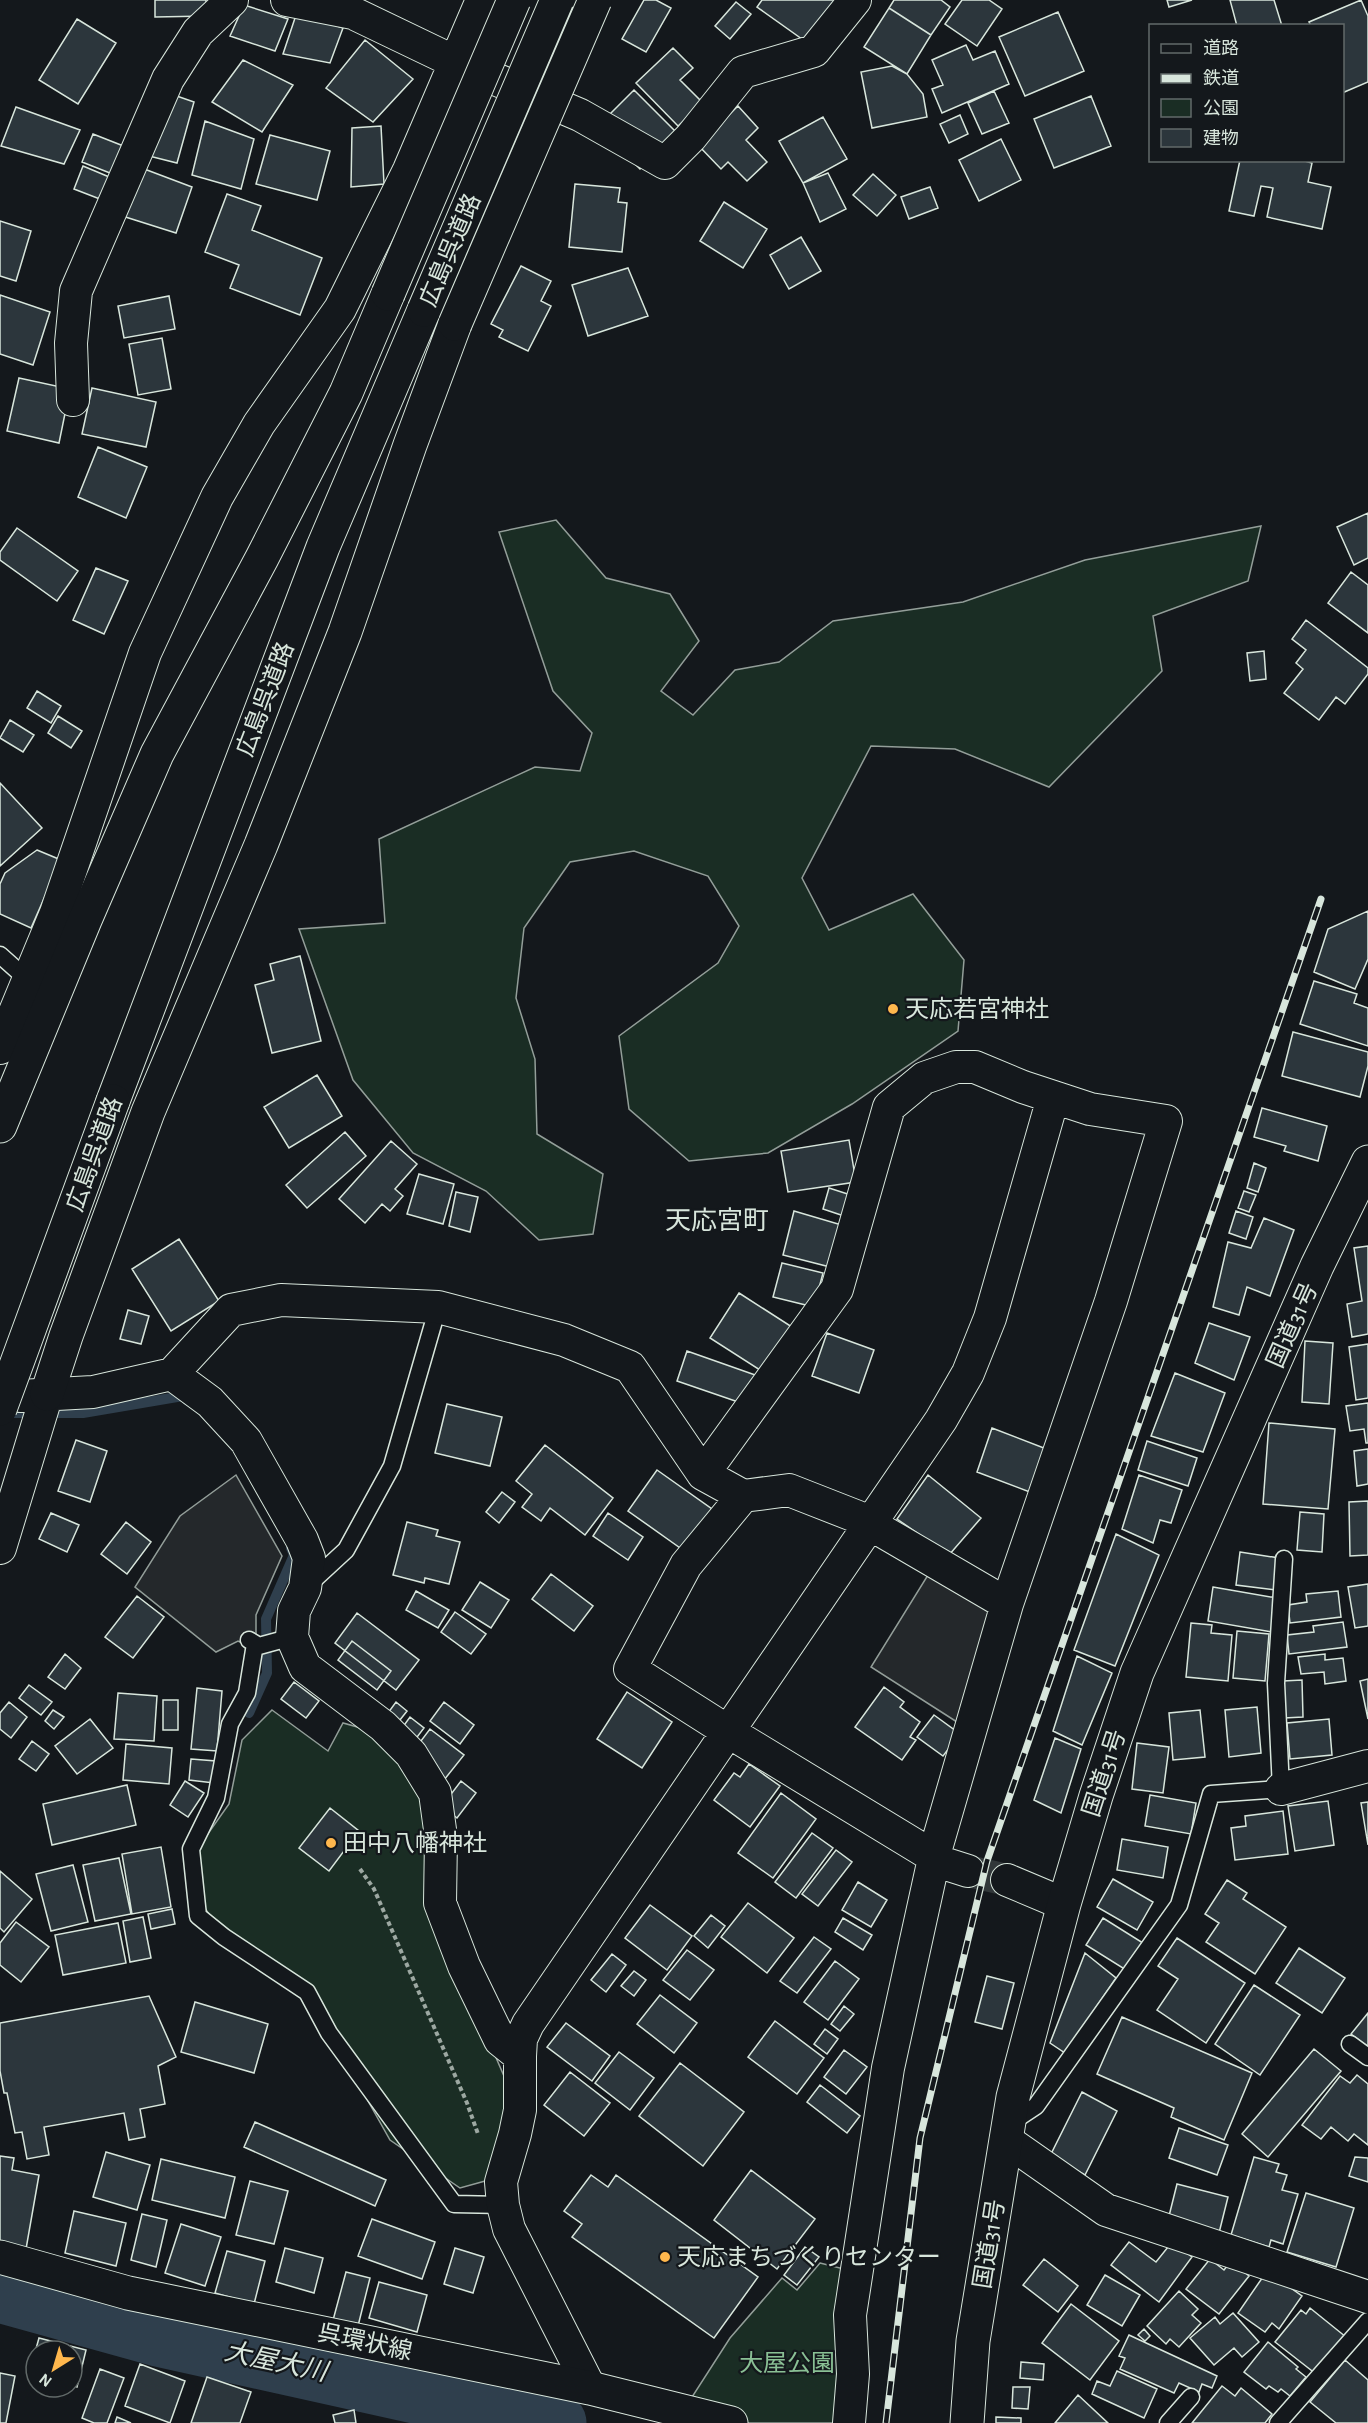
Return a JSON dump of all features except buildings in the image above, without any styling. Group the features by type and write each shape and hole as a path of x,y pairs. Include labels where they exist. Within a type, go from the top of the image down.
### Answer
{"main road":[{"path":"0,1126 157,754 262,558 346,393 514,0"},
{"name":"広島呉道路","path":"0,1409 113,1101 323,547 557,0"},
{"path":"47,1394 148,1112 261,845 345,633 410,445 455,324 595,0"},
{"name":"国道31号","path":"967,2423 973,2341 1013,2097 1064,1904 1096,1796 1137,1672 1317,1266 1368,1161"},
{"name":"呉環状線","path":"0,2257 128,2293 590,2388 686,2417 731,2423"}],"street":[{"path":"73,400 70,343 76,291 168,79 198,32 232,0"},
{"path":"287,0 353,13 455,62 580,115 665,163 691,136 743,72 814,51 855,0"},
{"path":"0,1048 56,913 146,653 217,496 259,424 340,309 409,170 482,0"},
{"path":"703,1474 837,1289 889,1107 924,1078 956,1067 975,1067 1053,1098 1090,1109 1166,1120 1111,1301 1007,1604 934,1857 888,2068 850,2316 853,2374 849,2423"},
{"path":"590,2388 509,2229 503,2205 501,2182 520,2109 521,2039 528,2024 951,1404 980,1347 1053,1098"},
{"path":"0,1391 20,1395 93,1392 172,1374 231,1310 281,1300 438,1307 564,1340 630,1367 703,1474 743,1496 789,1490 858,1516 1007,1604"},
{"path":"172,1374 210,1402 246,1441 302,1540 309,1558 304,1588 294,1611 291,1637 305,1666 383,1726 411,1754 435,1793 441,1837 440,1902 464,1966 500,2040 520,2056"},
{"path":"0,1548 47,1394"},
{"path":"743,1496 686,1566 630,1669 945,1864 968,1871"},
{"path":"1281,1790 1368,1766"},
{"path":"1007,1880 1064,1904"},
{"path":"1008,2132 1107,2210 1368,2297"}],"lane":[{"path":"0,955 28,980"},
{"path":"304,1588 346,1550 392,1466 438,1307"},
{"path":"1008,2132 1036,2106 1179,1905 1211,1794 1281,1790 1276,1683 1284,1560"},
{"path":"291,1637 259,1646 252,1642 247,1693 230,1724 216,1798 191,1849 198,1916 224,1937 307,1992 329,2033 454,2204 503,2205"},
{"path":"1350,2044 1368,2057"},
{"path":"1278,2423 1368,2321"},
{"path":"1168,2423 1191,2397"}],"path":[{"path":"360,1869 374,1889 467,2103 482,2144"}],"green space":[{"path":"556,520 606,578 670,594 699,641 661,691 693,715 735,670 779,662 833,621 963,602 1085,560 1261,526 1248,581 1153,616 1162,671 1049,787 955,749 871,746 802,878 829,930 913,894 964,960 958,1031 852,1104 768,1153 689,1161 629,1109 619,1036 718,963 739,926 708,876 634,851 570,862 524,928 516,998 535,1059 537,1134 603,1174 593,1234 539,1240 486,1191 413,1153 353,1080 299,929 385,923 379,839 535,767 580,771 592,733 553,691 499,532"},
{"path":"272,1710 328,1751 343,1723 375,1732 418,1786 429,1853 431,1908 507,2083 514,2173 460,2188 390,2140 300,1980 224,1937 191,1887 200,1845 229,1804 242,1740"},
{"name":"大屋公園","path":"820,2263 852,2271 845,2423 749,2423 718,2416 692,2397 730,2338 782,2278 797,2290"}],"shaded area":[{"path":"236,1475 282,1556 256,1615 256,1637 242,1643 238,1641 216,1652 135,1587 180,1516"},
{"path":"936,1562 999,1599 957,1722 871,1667"}],"waterway":[{"path":"3,1413 83,1413 183,1396 188,1401"},
{"path":"249,1713 267,1673 266,1619 294,1555 291,1548"},
{"name":"大屋大川","path":"0,2291 158,2335 555,2423"}],"tunnel":[{"path":"968,1871 1007,1880"}],"railway":[{"path":"886,2423 920,2138 987,1861 1321,899"}],"place":[{"name":"天応若宮神社","path":"893,1009"},
{"name":"田中八幡神社","path":"331,1843"},
{"name":"天応まちづくりセンター","path":"665,2257"}],"district":[{"name":"天応宮町","path":"717,1220"}]}
